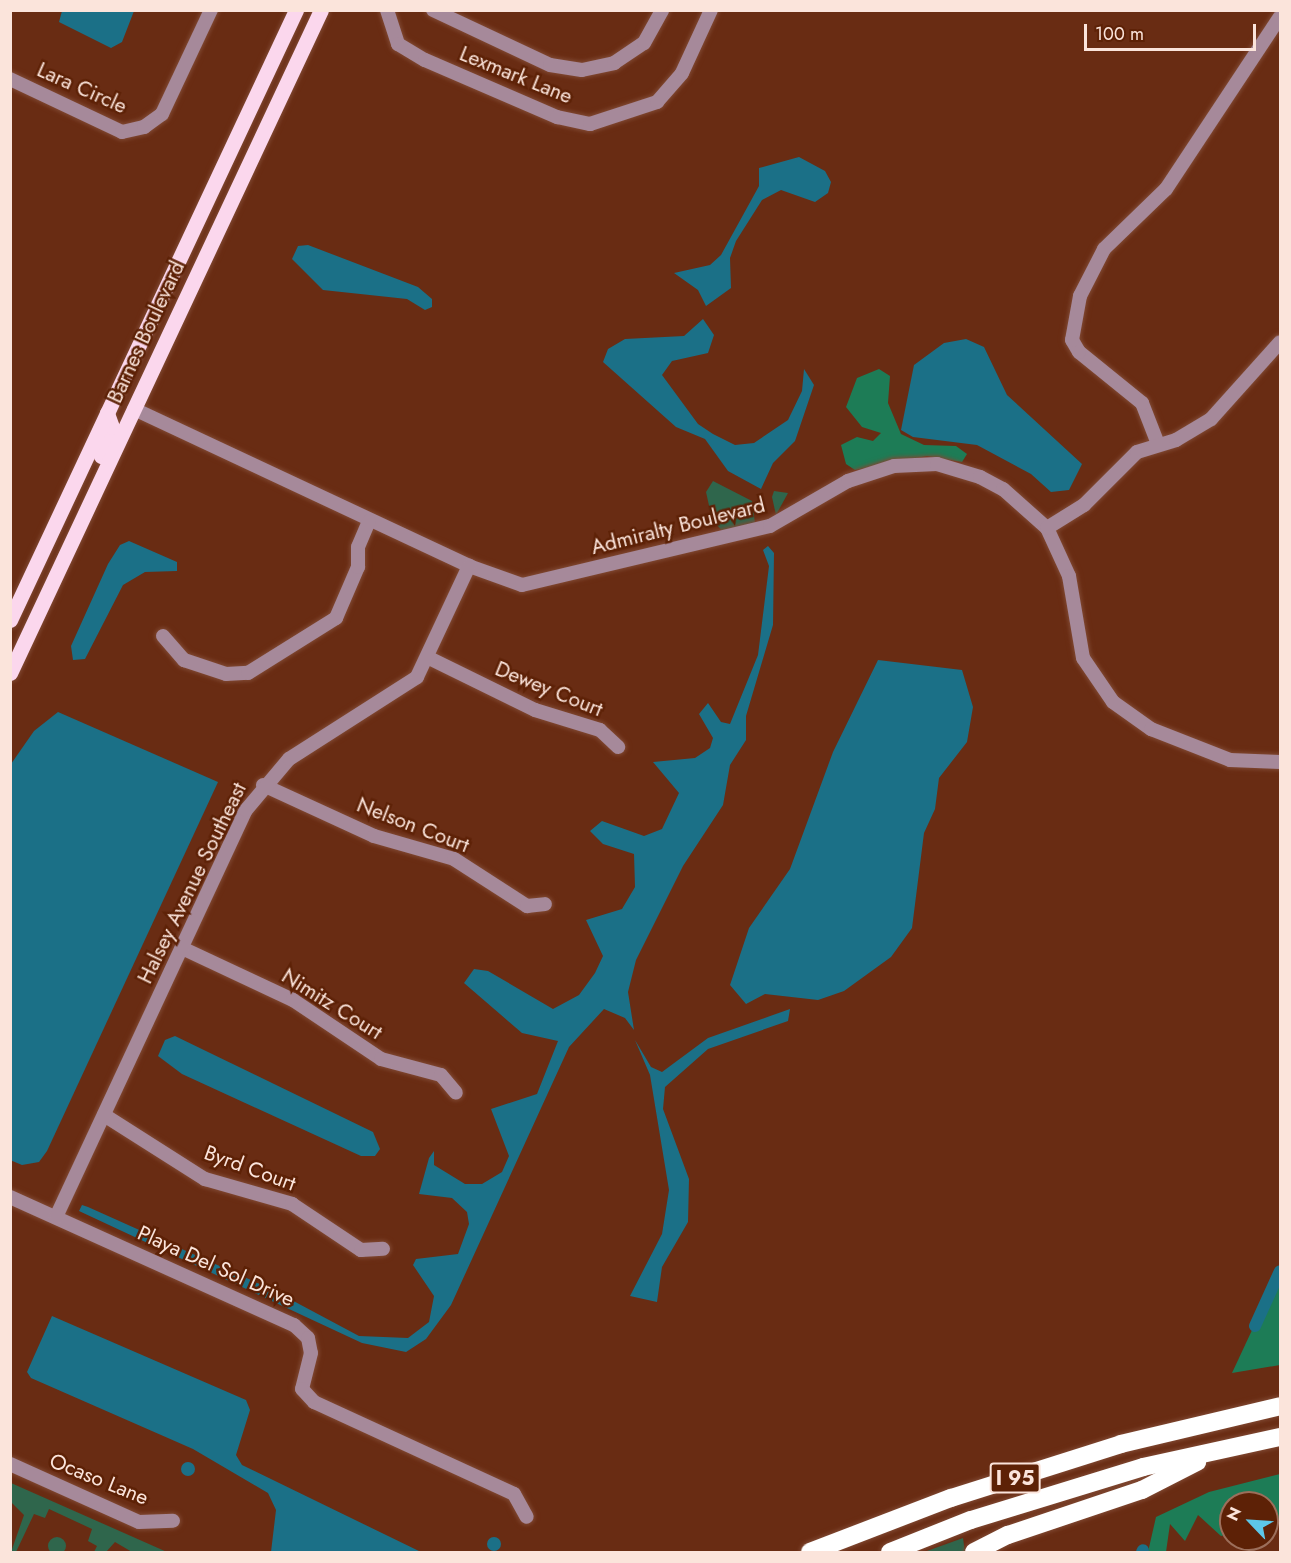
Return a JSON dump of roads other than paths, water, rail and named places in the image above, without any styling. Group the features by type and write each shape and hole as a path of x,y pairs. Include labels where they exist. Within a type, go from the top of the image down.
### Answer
{"highway":[{"name":"I 95","path":"810,1552 951,1498 1110,1448 1281,1406"},
{"name":"I 95","path":"890,1552 971,1520 1223,1448 1281,1437"},
{"path":"974,1552 1008,1535 1142,1490 1223,1448"}],"main road":[{"name":"Barnes Boulevard","path":"10,620 296,10"},
{"name":"Barnes Boulevard","path":"10,673 321,10"},
{"path":"134,409 135,374 211,212 211,191"},
{"path":"81,521 83,493 112,428 107,413"}],"street":[{"name":"Lara Circle","path":"10,80 122,132 144,127 162,114 211,10"},
{"name":"Lexmark Lane","path":"387,10 398,44 425,60 557,117 590,124 657,102 682,73 711,10"},
{"path":"433,10 550,65 582,70 614,63 644,43 662,10"},
{"path":"1158,444 1142,403 1079,352 1072,340 1080,296 1104,249 1166,189 1281,17"},
{"path":"1047,528 1084,505 1137,453 1211,419 1281,342"},
{"name":"Admiralty Boulevard","path":"134,409 369,520 513,584 546,582 770,526 848,481 894,466 937,464 980,477 1003,489 1047,528 1069,576 1083,658 1113,702 1151,729 1230,760 1281,762"},
{"path":"164,636 184,660 226,674 248,673 336,618 358,567 358,547 369,520"},
{"name":"Halsey Avenue Southeast","path":"56,1217 263,784 289,759 417,677 429,658 469,566"},
{"name":"Dewey Court","path":"429,658 535,710 600,730 618,747"},
{"name":"Nelson Court","path":"263,784 374,836 454,859 527,906 545,904"},
{"name":"Nimitz Court","path":"183,949 293,1000 381,1059 441,1075 456,1093"},
{"name":"Byrd Court","path":"104,1116 205,1179 292,1204 361,1250 383,1249"},
{"name":"Playa Del Sol Drive","path":"10,1197 294,1325 309,1338 311,1353 302,1389 314,1402 514,1494 527,1517"},
{"name":"Ocaso Lane","path":"10,1464 139,1522 173,1521"}],"water":[{"path":"62,10 134,11 122,42 111,48 59,22"},
{"path":"799,157 825,171 831,182 828,193 815,202 781,190 762,200 736,241 730,258 731,288 706,306 698,290 674,273 710,265 721,255 759,186 759,168"},
{"path":"308,245 418,287 432,299 432,307 425,310 407,299 323,290 292,259 298,246"},
{"path":"703,319 714,335 708,353 672,361 662,375 698,424 713,434 735,445 754,443 788,420 802,391 804,369 814,385 795,441 773,463 761,489 728,471 705,439 676,427 603,362 608,349 625,339 684,336"},
{"path":"966,339 984,347 1007,395 1082,464 1069,490 1051,492 1031,474 977,445 913,437 901,430 914,365 944,343"},
{"path":"129,541 177,562 177,571 145,572 123,585 85,659 73,660 71,646 108,564 120,545"},
{"path":"768,546 774,553 773,625 746,716 746,740 730,765 723,805 683,866 636,960 628,992 634,1030 625,1018 604,1009 569,1047 451,1305 426,1339 406,1352 362,1343 79,1211 82,1205 88,1207 271,1289 359,1336 408,1338 429,1322 434,1296 413,1265 416,1259 458,1254 469,1224 467,1212 452,1198 419,1194 429,1158 434,1151 434,1165 465,1184 482,1184 502,1172 509,1156 491,1109 537,1094 558,1041 522,1033 464,983 474,969 488,971 553,1009 579,995 595,973 603,956 586,920 622,909 635,887 634,854 603,844 590,831 602,821 644,836 662,829 679,793 653,762 695,758 710,748 713,738 699,714 708,703 721,722 730,724 758,655 769,566 763,550"},
{"path":"878,660 962,670 973,707 967,742 939,778 935,809 924,833 912,928 891,957 844,991 818,1000 765,994 746,1004 730,985 749,928 790,869 833,752"},
{"path":"58,712 218,782 47,1151 39,1162 22,1165 10,1160 11,764 34,731"},
{"path":"790,1009 788,1021 708,1049 665,1087 663,1109 689,1179 688,1222 662,1267 657,1302 630,1296 662,1234 669,1190 650,1075 635,1040 651,1067 662,1072 708,1038"},
{"path":"175,1036 373,1132 380,1149 375,1156 361,1156 182,1074 158,1056 165,1040"},
{"path":"52,1316 246,1400 250,1410 236,1455 242,1465 421,1552 271,1552 276,1510 268,1493 193,1449 31,1378 27,1372"},
{"path":"185,1462 191,1462 195,1469 191,1476 185,1476 181,1472 181,1466"},
{"path":"491,1537 497,1537 501,1544 497,1551 491,1551 487,1547 487,1541"}],"waterway":[{"path":"1255,1326 1280,1271"}]}
